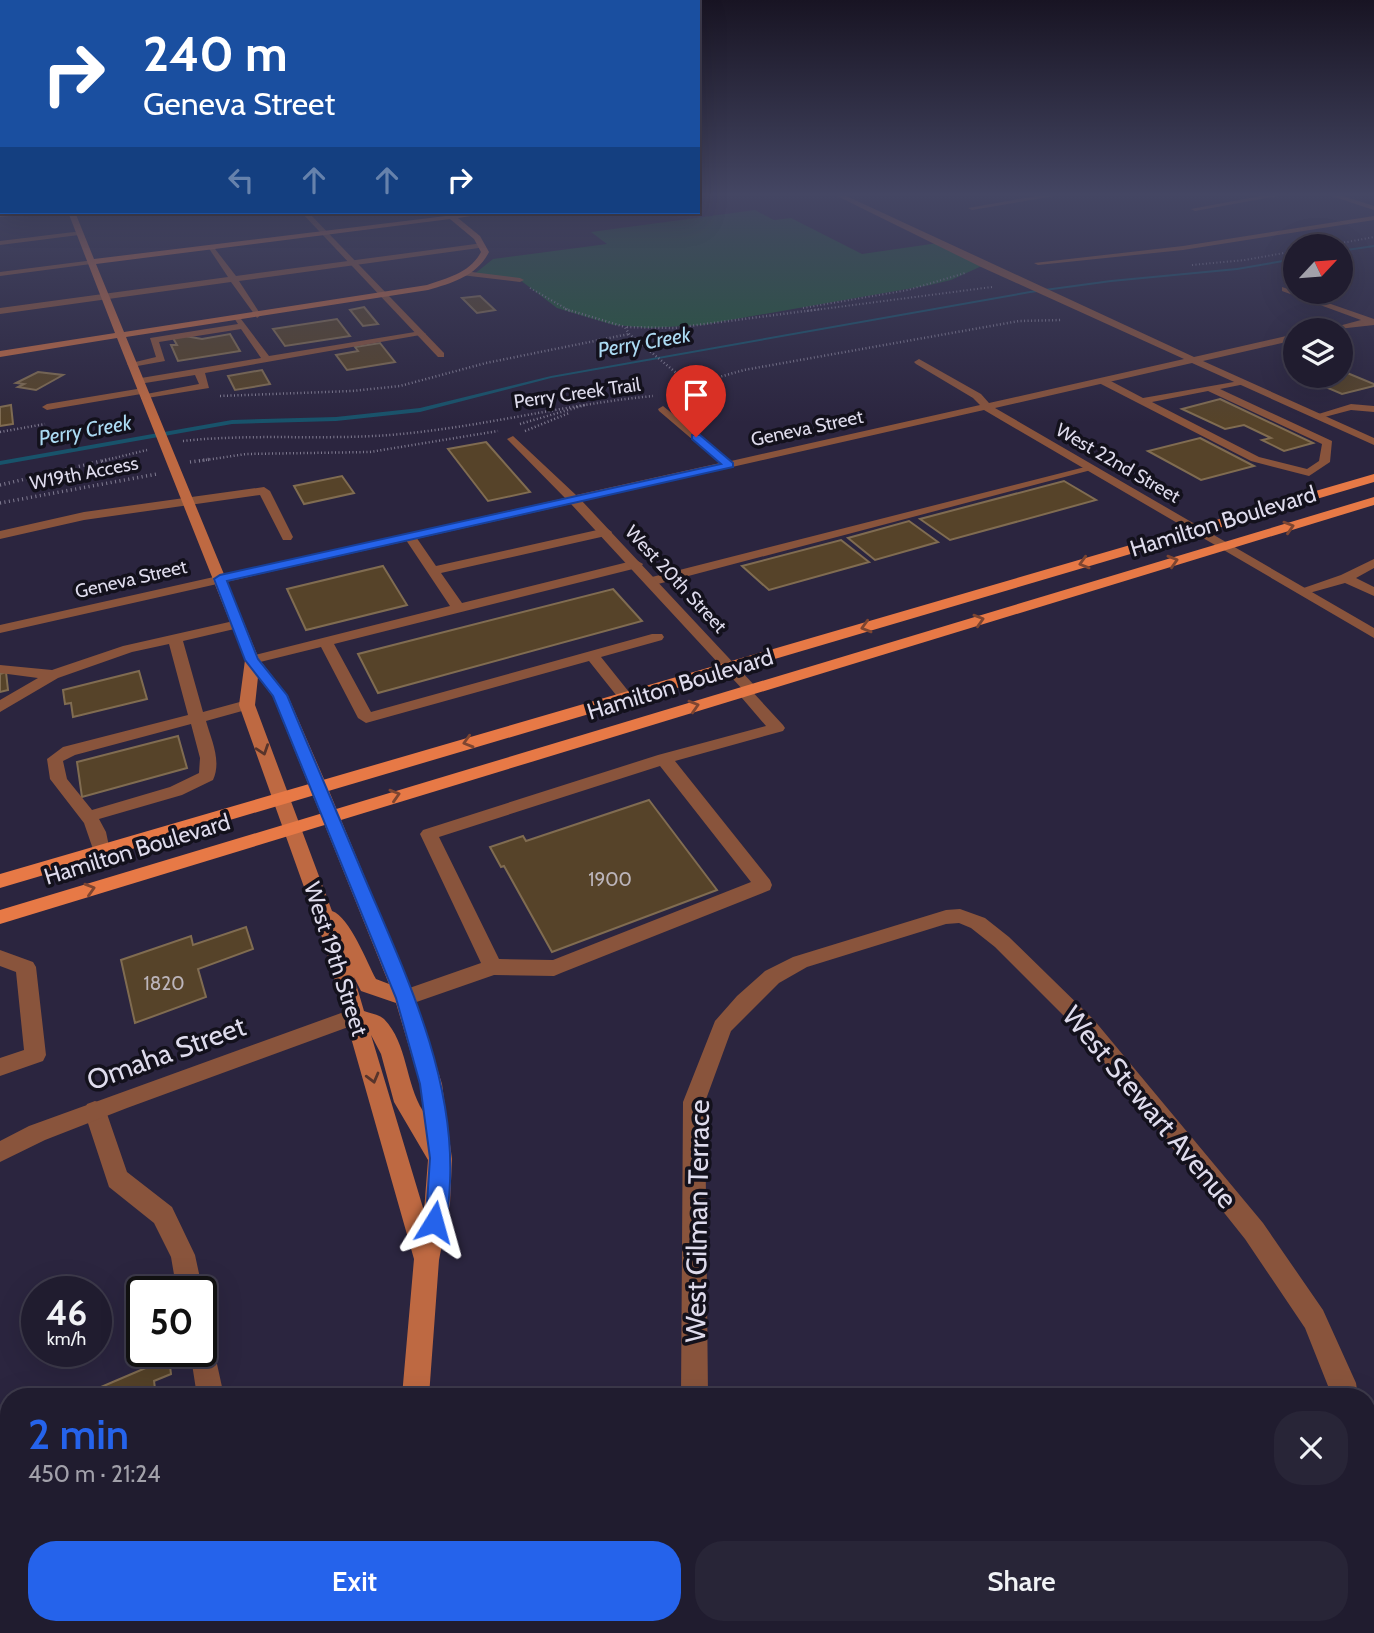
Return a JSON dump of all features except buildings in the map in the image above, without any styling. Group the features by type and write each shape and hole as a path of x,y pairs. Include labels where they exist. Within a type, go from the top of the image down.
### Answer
{"main road":[{"name":"West 19th Street","path":"94,270 252,660 280,695 319,786 405,998 430,1084 440,1158 438,1203 426,1260 417,1388"},
{"path":"0,354 240,322 257,315 428,287 468,270"},
{"name":"Hamilton Boulevard","path":"0,881 1374,478"},
{"name":"Hamilton Boulevard","path":"0,917 1374,501"},
{"name":"West 19th Street","path":"252,660 247,705 317,897 355,1016 426,1260"},
{"path":"317,897 347,941 368,985 405,998"},
{"path":"355,1016 376,1024 392,1053 405,1102 440,1158"}],"street":[{"path":"0,274 29,270"},
{"path":"228,270 257,315"},
{"path":"0,311 290,270"},
{"path":"359,270 441,355"},
{"path":"994,270 1374,442"},
{"path":"464,273 520,280"},
{"path":"1326,304 1372,321"},
{"path":"1353,325 1372,321"},
{"path":"139,381 162,359 153,340 240,322 264,356"},
{"path":"47,407 170,371 421,334"},
{"name":"Geneva Street","path":"0,629 1283,340"},
{"path":"170,371 199,371 264,356"},
{"name":"West 22nd Street","path":"919,362 977,396 988,408 1089,469 1374,634"},
{"path":"139,381 205,386 199,371"},
{"path":"1103,381 1274,466 1309,473 1324,462 1328,443 1209,388"},
{"path":"1142,401 1241,382"},
{"path":"1317,416 1352,407 1374,409"},
{"path":"663,409 729,465"},
{"name":"West 20th Street","path":"510,431 730,666 777,728 664,759"},
{"path":"653,581 1089,469"},
{"path":"0,534 84,516 264,491 287,537"},
{"path":"433,571 606,532"},
{"path":"410,537 458,608"},
{"path":"1302,591 1346,578 1374,563"},
{"path":"252,660 636,564"},
{"path":"1346,578 1374,592"},
{"path":"0,707 53,676 128,649 238,624"},
{"path":"326,642 366,718 657,637"},
{"path":"88,817 176,791 207,776 208,758 175,639"},
{"path":"592,654 625,697"},
{"path":"0,668 53,676"},
{"path":"101,851 96,828 61,782 55,759 69,751 247,705"},
{"path":"405,998 493,967 554,968 763,885 664,759 429,834 493,967"},
{"name":"West Stewart Avenue","path":"882,937 946,917 960,916 978,923 1087,1026 1254,1231 1314,1319 1342,1388"},
{"name":"West Gilman Terrace","path":"694,1388 694,1102 722,1027 772,976 800,962 882,937"},
{"path":"0,958 26,967 35,1055 0,1067"},
{"name":"Omaha Street","path":"0,1152 37,1133 355,1016"},
{"path":"95,1111 117,1179 163,1214 183,1255 187,1276"},
{"path":"206,1367 210,1388"}],"path":[{"path":"771,314 930,285 978,270"},
{"path":"520,280 557,308 591,319 625,327 674,328 1000,286"},
{"path":"691,385 744,370 1019,321 1104,319"},
{"name":"Perry Creek Trail","path":"182,442 239,435 398,435 596,401 684,393 691,385 686,379 629,334 625,327"},
{"path":"213,396 352,391 400,386 486,363 629,334"},
{"path":"510,431 596,401"},
{"path":"510,431 585,405"},
{"path":"0,432 52,423"},
{"name":"W19th Access","path":"0,503 246,454 370,452 510,431"},
{"path":"0,485 157,447"}],"green space":[{"path":"479,270 973,270 951,280 930,285 702,325 649,328 614,325 557,308 520,280 473,275"}],"waterway":[{"name":"Perry Creek","path":"0,463 232,422 336,419 420,410 551,377 1030,292 1224,270"}],"route":[{"path":"434,1222 438,1203 440,1158 430,1084 405,998 280,695 252,660 220,579 729,465 696,437"}]}
